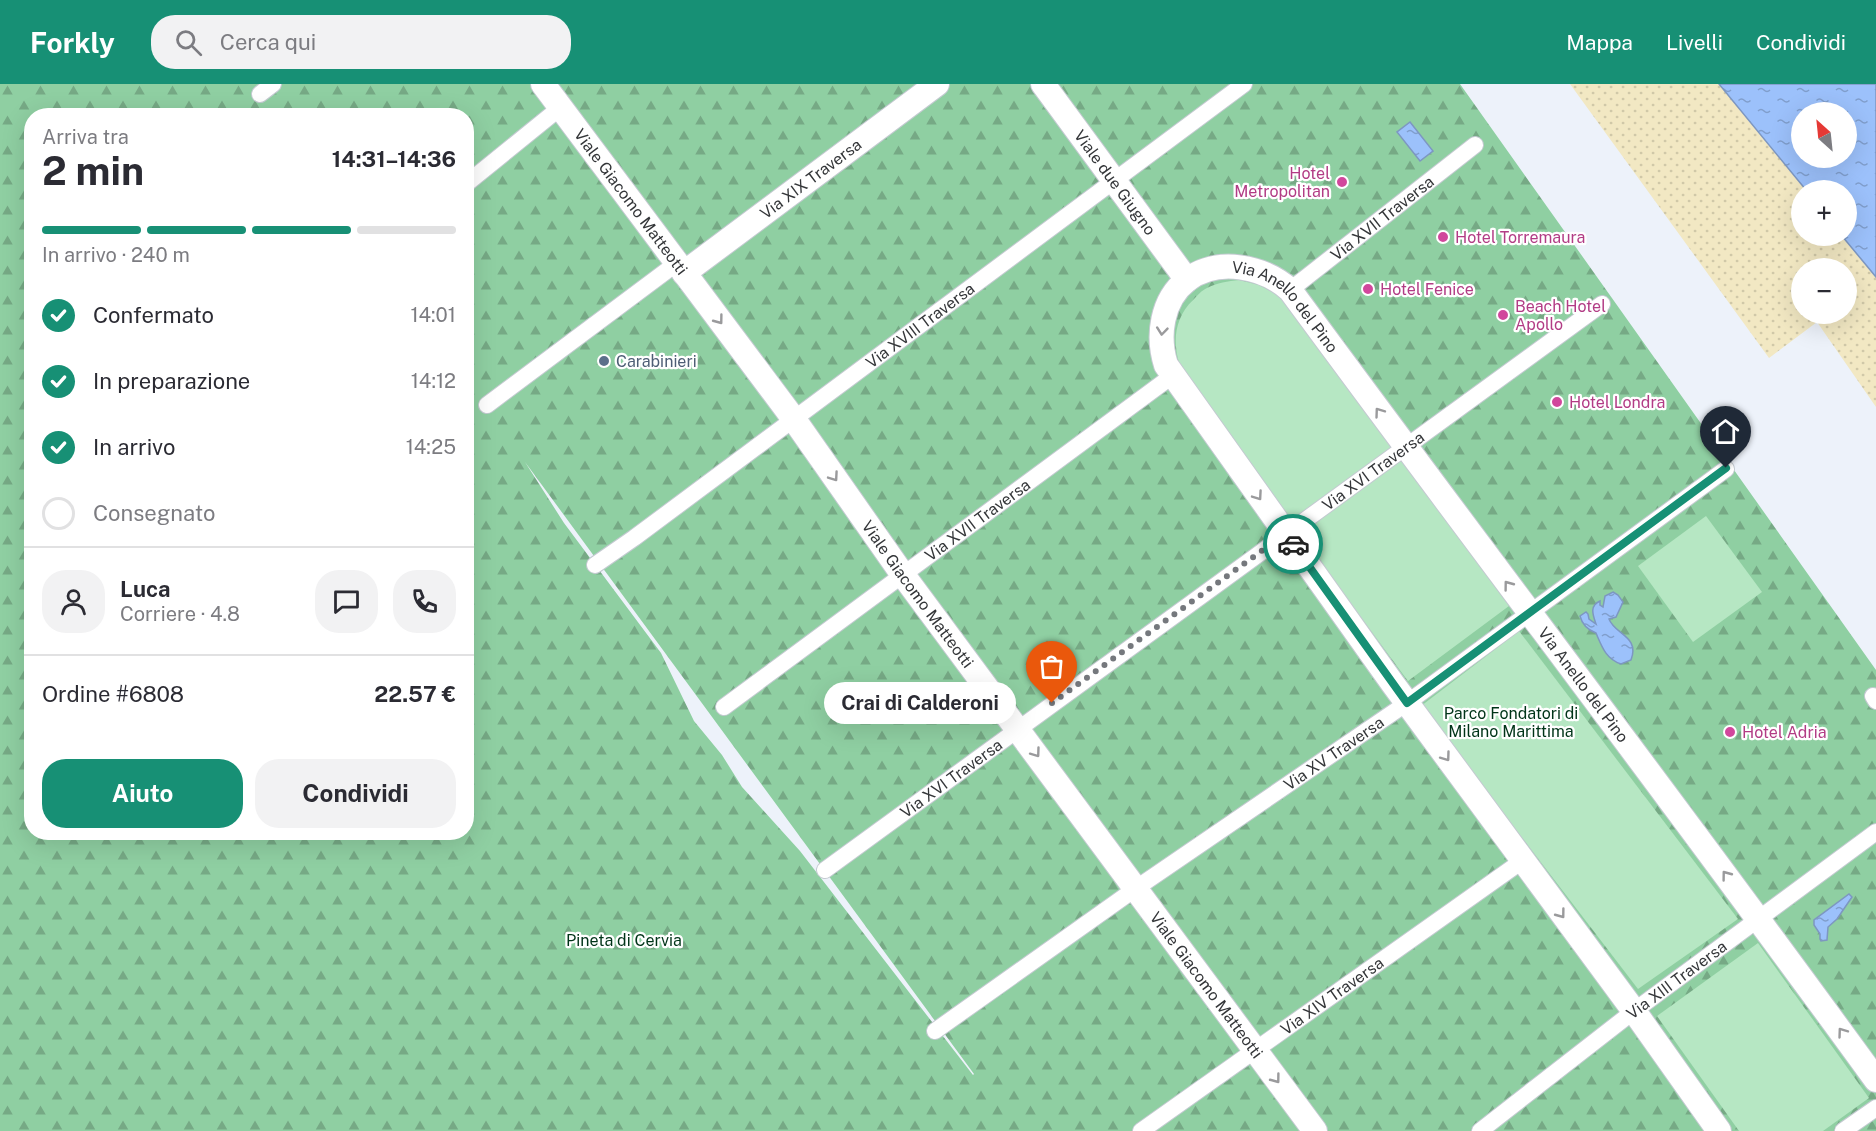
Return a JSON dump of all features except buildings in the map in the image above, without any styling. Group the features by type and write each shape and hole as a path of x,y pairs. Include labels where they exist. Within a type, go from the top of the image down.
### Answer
{"street":[{"name":"Viale Giacomo Matteotti","path":"543,84 793,418 903,575 1315,1131"},
{"name":"Via XIX Traversa","path":"487,405 937,84"},
{"name":"Viale due Giugno","path":"1043,84 1187,280"},
{"name":"Via XVIII Traversa","path":"595,564 634,538 1244,84"},
{"path":"474,178 561,107"},
{"name":"Via XVII Traversa","path":"1290,290 1475,145"},
{"name":"Via Anello del Pino","path":"1187,280 1211,270 1239,266 1256,270 1281,281 1290,290 1760,919 1876,1080"},
{"path":"1187,280 1172,296 1162,322 1161,351 1172,376 1719,1131"},
{"name":"Via XVI Traversa","path":"825,870 1602,304"},
{"name":"Via XVII Traversa","path":"724,707 1172,376"},
{"name":"Via XV Traversa","path":"935,1031 1135,889 1407,703 1726,468"},
{"name":"Via XIII Traversa","path":"1480,1131 1634,1011 1876,832"},
{"name":"Via XIV Traversa","path":"1141,1131 1522,861"},
{"path":"1843,1131 1876,1108"}],"green space":[{"name":"Pineta di Cervia","path":"0,84 1460,84 1876,670 1876,1131 0,1131","holes":["525,462 974,1074 800,851 742,787 722,755 694,721 661,653 564,523"]},
{"path":"1239,280 1259,285 1281,297 1509,606 1408,681 1187,382 1182,372 1176,351 1176,340 1177,329 1185,309 1205,289"},
{"path":"1706,516 1762,592 1693,642 1638,566"},
{"name":"Parco Fondatori di Milano Marittima","path":"1519,631 1738,919 1638,989 1421,706"},
{"path":"1758,943 1869,1098 1823,1131 1739,1131 1657,1016"}],"sand":[{"path":"1570,84 1719,84 1798,180 1791,180 1791,246 1850,246 1876,277 1876,407 1818,324 1857,324 1857,258 1791,258 1791,324 1814,324 1769,358"}],"water":[{"path":"1719,84 1876,84 1876,277 1850,246 1857,246 1857,180 1798,180"},
{"path":"1410,122 1433,151 1420,161 1397,132"},
{"path":"1613,592 1623,602 1616,617 1609,619 1630,641 1633,652 1631,660 1621,664 1608,656 1596,633 1582,622 1580,616 1586,612 1589,619 1596,624 1594,605 1600,601 1603,607 1605,596"},
{"path":"1849,894 1852,897 1837,919 1828,927 1827,940 1821,941 1814,920"}],"way so far":[{"path":"1052,703 1285,534 1293,544"}],"place":[{"name":"Hotel Metropolitan","path":"1342,182"},
{"name":"Hotel Torremaura","path":"1443,237"},
{"name":"Hotel Fenice","path":"1368,289"},
{"name":"Beach Hotel Apollo","path":"1503,315"},
{"name":"Carabinieri","path":"604,361"},
{"name":"Hotel Londra","path":"1557,402"},
{"name":"Crai di Calderoni","path":"1052,703"},
{"name":"Hotel Adria","path":"1730,732"}],"route":[{"path":"1293,544 1407,703 1726,468"}]}
